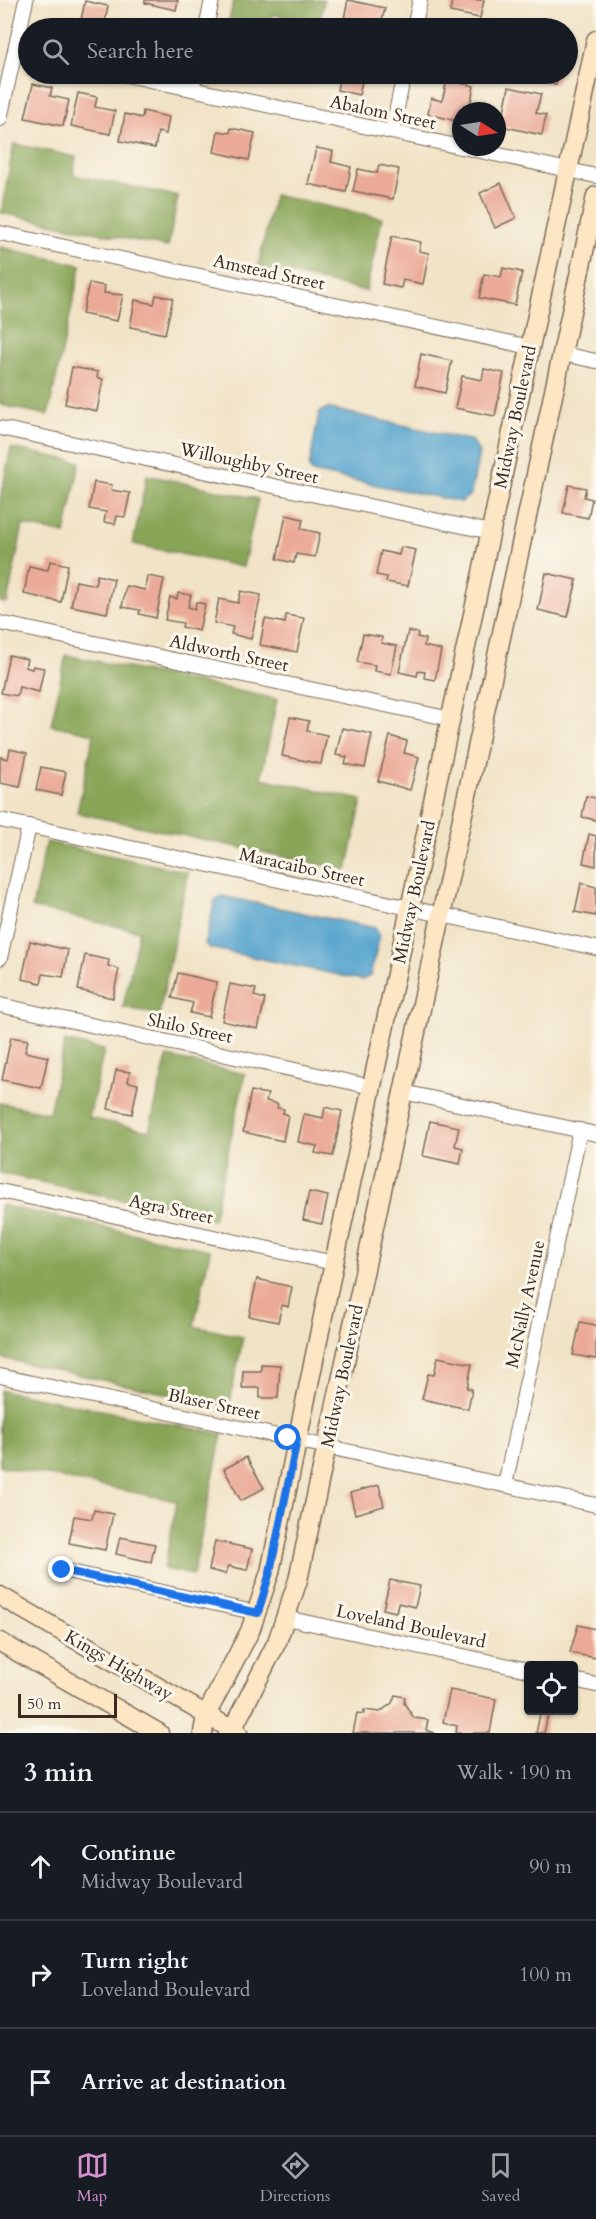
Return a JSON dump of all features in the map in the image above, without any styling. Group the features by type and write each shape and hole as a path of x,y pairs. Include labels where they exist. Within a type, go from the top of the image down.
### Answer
{"street":[{"path":"25,18 26,0"},
{"path":"208,18 212,0"},
{"path":"416,18 420,0"},
{"name":"Midway Boulevard","path":"203,1733 206,1715 258,1613 270,1572 596,40"},
{"path":"0,119 18,64"},
{"name":"Abalom Street","path":"169,84 452,145"},
{"path":"192,89 193,84"},
{"path":"392,132 402,84"},
{"name":"Abalom Street","path":"503,156 596,176"},
{"name":"Midway Boulevard","path":"233,1732 267,1664 286,1618 298,1580 596,196"},
{"name":"Amstead Street","path":"0,233 530,347"},
{"path":"563,354 596,361"},
{"name":"Willoughby Street","path":"0,428 491,532"},
{"name":"Aldworth Street","path":"0,623 451,719"},
{"name":"Maracaibo Street","path":"0,820 596,948"},
{"path":"0,958 29,826"},
{"name":"Shilo Street","path":"0,1005 372,1087"},
{"path":"403,1092 596,1134"},
{"name":"McNally Avenue","path":"505,1485 580,1130"},
{"name":"Agra Street","path":"0,1191 334,1263"},
{"name":"Blaser Street","path":"0,1376 596,1504"},
{"path":"62,1570 258,1613"},
{"name":"Kings Highway","path":"0,1596 233,1732"},
{"name":"Loveland Boulevard","path":"286,1618 524,1669"},
{"path":"0,1642 159,1733"},
{"path":"578,1681 596,1685"}],"green space":[{"path":"234,0 324,0 320,18 291,18 273,14 272,18 230,18"},
{"path":"14,144 76,157 73,175 178,196 168,247 1,213"},
{"path":"274,195 382,218 366,291 258,267"},
{"path":"0,247 81,265 48,415 0,405"},
{"path":"11,448 80,462 65,534 23,525 7,603 0,602 0,500"},
{"path":"147,475 258,499 243,567 133,544"},
{"path":"66,655 277,699 261,778 362,800 347,870 77,813 94,734 51,725"},
{"path":"46,842 188,872 159,1015 123,1007 139,931 32,908"},
{"path":"65,1041 104,1050 89,1118 149,1131 167,1057 245,1074 213,1220 0,1173 0,1103 49,1113"},
{"path":"0,1205 210,1250 194,1326 243,1337 229,1407 0,1358"},
{"path":"0,1390 222,1434 193,1575 164,1569 177,1501 0,1466"}],"water":[{"path":"327,408 473,441 479,453 471,494 461,502 312,472 309,467 319,413"},
{"path":"222,896 375,928 380,936 370,976 362,980 210,948 205,944 215,900"}],"building":[{"path":"145,0 178,0 176,10 145,3"},
{"path":"348,0 385,8 382,18 344,18"},
{"path":"452,0 484,0 480,18 450,12"},
{"path":"85,1 108,6 106,18 81,18"},
{"path":"33,84 52,88 50,96 69,100 63,126 25,118"},
{"path":"338,84 361,84 359,95 337,90"},
{"path":"446,84 474,86 471,102 452,102 452,120 428,114 431,98 442,101"},
{"path":"509,87 541,94 536,113 546,115 542,135 506,127 506,102"},
{"path":"78,93 97,97 95,107 115,111 110,134 71,126"},
{"path":"143,111 169,117 166,134 158,132 155,148 120,141 125,114 142,118"},
{"path":"231,128 255,133 249,160 214,152 218,131 230,133"},
{"path":"316,148 333,151 331,162 351,167 346,192 308,184"},
{"path":"379,165 399,169 393,199 353,191 358,169 377,173"},
{"path":"501,183 516,218 495,228 480,193"},
{"path":"392,236 421,242 419,251 429,253 423,284 403,280 401,288 382,284"},
{"path":"503,268 522,272 515,305 479,298 484,274 501,277"},
{"path":"89,283 105,286 104,293 123,295 117,321 82,314"},
{"path":"156,295 173,298 165,334 130,327 135,300 154,304"},
{"path":"421,354 452,361 445,393 415,386"},
{"path":"72,367 98,372 97,378 103,379 97,411 65,404"},
{"path":"484,369 504,373 495,416 455,408 462,376 482,380"},
{"path":"94,482 112,485 111,490 130,493 125,517 117,516 115,524 104,522 106,512 89,509"},
{"path":"569,485 586,488 584,497 592,499 588,518 563,513"},
{"path":"286,515 303,519 301,529 320,533 315,557 296,554 294,563 277,559"},
{"path":"401,547 416,550 408,586 386,582 387,577 376,575 381,551 399,555"},
{"path":"50,561 68,565 61,602 24,594 29,566 48,570"},
{"path":"546,573 577,580 568,617 538,610"},
{"path":"97,575 114,579 107,613 71,606 76,581 95,585"},
{"path":"147,576 164,579 156,618 139,614 140,610 122,607 126,586 145,590"},
{"path":"241,591 261,595 251,639 231,634 233,627 214,623 219,599 238,603"},
{"path":"178,593 191,595 188,607 195,609 196,602 205,604 199,631 182,627 183,623 165,620 170,597 177,599"},
{"path":"286,615 304,618 297,652 260,645 265,619 285,623"},
{"path":"408,631 418,633 417,637 425,639 424,646 441,650 435,680 424,678 425,672 418,671 417,676 399,672"},
{"path":"363,634 382,637 381,643 397,646 391,674 374,671 375,665 357,662"},
{"path":"9,655 27,659 25,667 44,668 39,692 19,687 17,696 1,693"},
{"path":"290,717 309,721 307,731 327,735 321,764 282,756"},
{"path":"342,728 372,734 365,768 345,764 347,757 336,755"},
{"path":"390,736 407,741 404,753 419,757 410,790 378,781"},
{"path":"10,749 27,753 20,787 0,783 0,757 8,759"},
{"path":"41,767 66,772 61,795 36,790"},
{"path":"586,796 596,798 596,820 582,817"},
{"path":"589,834 596,836 596,866 583,863"},
{"path":"581,883 596,887 596,916 575,912"},
{"path":"30,941 68,950 63,977 43,974 41,983 22,979"},
{"path":"85,955 109,960 108,966 119,969 113,998 78,990"},
{"path":"178,973 217,982 209,1017 190,1013 193,1003 172,998"},
{"path":"230,984 256,989 254,996 265,999 258,1029 222,1021"},
{"path":"11,1037 28,1040 25,1052 48,1057 41,1088 2,1080"},
{"path":"116,1070 130,1072 128,1082 138,1084 132,1114 108,1109"},
{"path":"251,1091 268,1094 266,1101 278,1104 277,1108 284,1109 283,1113 288,1115 283,1141 243,1132"},
{"path":"325,1107 342,1111 333,1156 315,1153 317,1146 298,1142 304,1114 323,1118"},
{"path":"430,1121 459,1127 455,1146 463,1148 460,1164 423,1156"},
{"path":"309,1192 328,1196 322,1224 303,1220"},
{"path":"257,1279 292,1287 288,1307 282,1305 278,1322 249,1316"},
{"path":"580,1322 596,1325 596,1359 573,1355"},
{"path":"438,1357 472,1364 467,1388 472,1389 468,1409 422,1399 428,1374 434,1375"},
{"path":"261,1364 280,1365 278,1398 260,1398 260,1388 242,1388 243,1371 261,1371"},
{"path":"246,1457 264,1488 241,1501 224,1469"},
{"path":"379,1485 384,1506 355,1514 350,1493"},
{"path":"94,1510 113,1514 105,1550 69,1543 74,1516 92,1519"},
{"path":"120,1537 155,1544 151,1562 116,1554"},
{"path":"215,1541 252,1549 247,1570 228,1566 226,1574 209,1570"},
{"path":"390,1580 420,1586 415,1607 398,1603 396,1612 383,1609"},
{"path":"578,1625 596,1629 596,1658 570,1653"},
{"path":"450,1690 496,1699 490,1733 456,1733 457,1726 443,1722"},
{"path":"395,1695 405,1697 404,1703 414,1718 428,1720 426,1730 435,1733 353,1733 357,1713 364,1714 364,1710 380,1712 392,1703"},
{"path":"540,1715 548,1715 544,1733 536,1733"}],"route":[{"path":"62,1570 258,1613 270,1572 297,1440 288,1438"}]}
